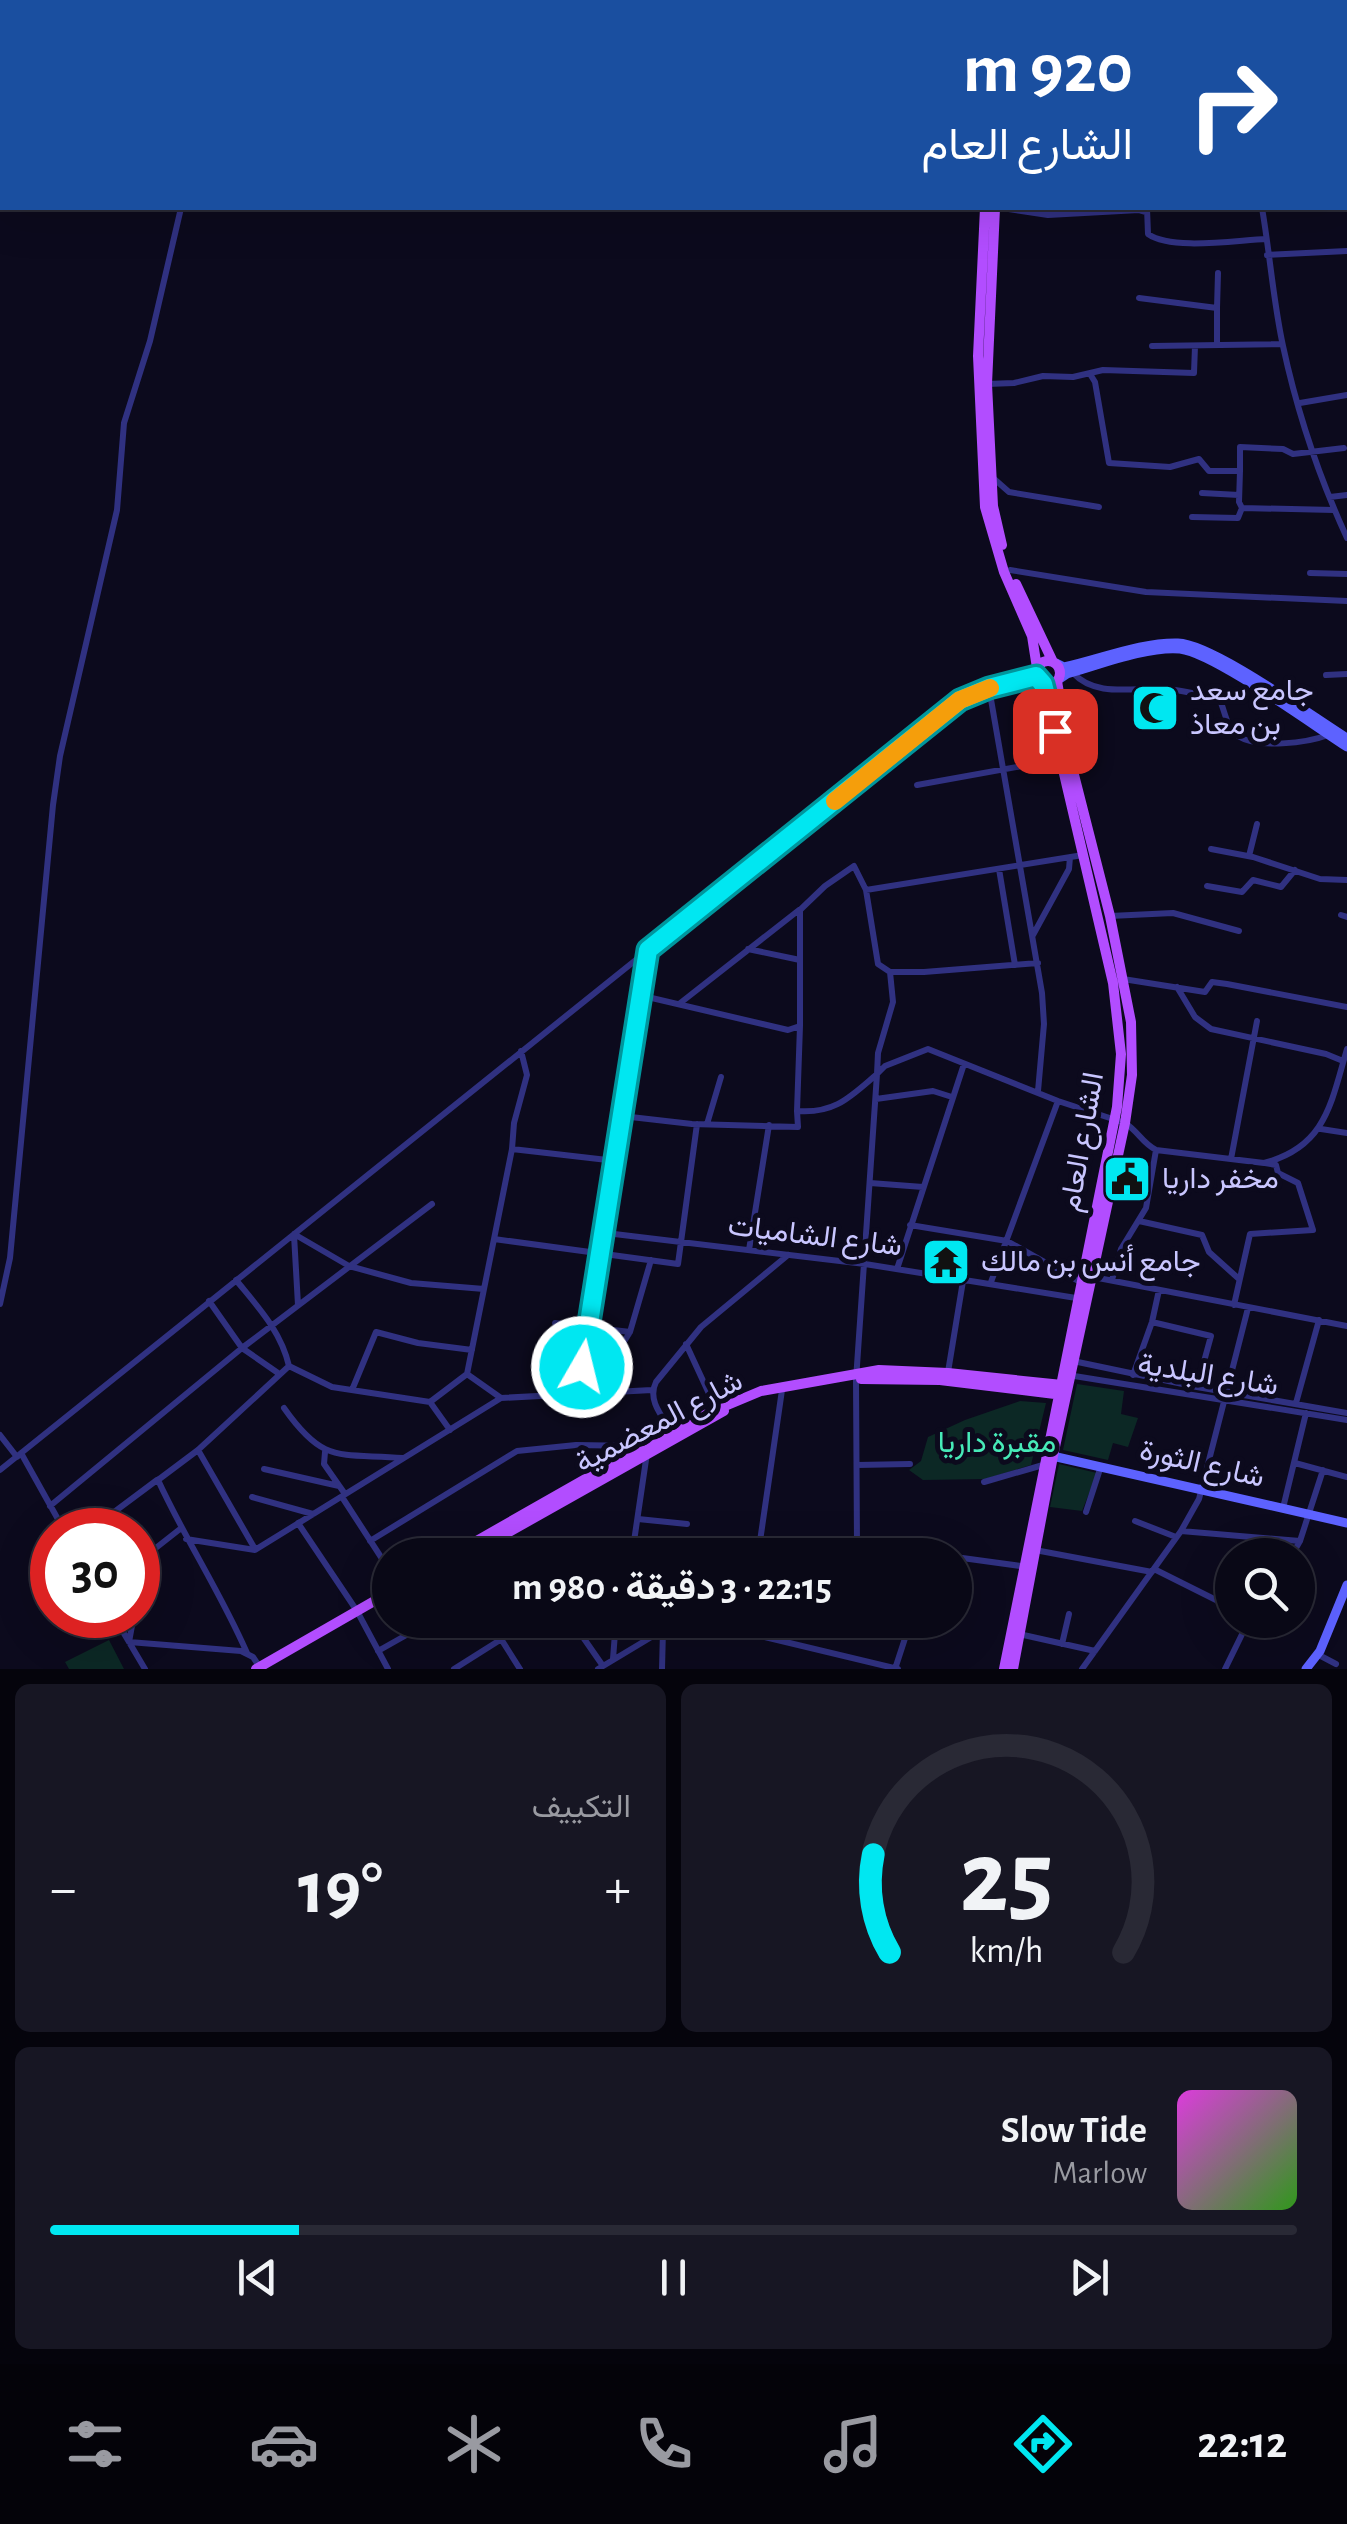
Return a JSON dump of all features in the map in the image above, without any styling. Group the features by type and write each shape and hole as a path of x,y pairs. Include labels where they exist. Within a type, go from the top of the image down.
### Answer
{"main road":[{"path":"985,210 989,233 987,470"},
{"path":"987,470 978,356 994,210"},
{"name":"الشارع العام","path":"987,470 992,506 1010,570 1060,671 1065,762 1118,1019 1120,1121"},
{"name":"الشارع العام","path":"987,470 985,507 1004,572 1032,636 1039,676 1110,916 1132,1038 1130,1092 1084,1279 1069,1360"},
{"path":"1347,738 1213,654 1187,643 1158,644 1064,666 1044,662 1039,676 1058,681 1072,673 1145,654 1184,650 1220,666 1347,747"},
{"name":"الشارع العام","path":"1004,1669 1028,1567 1047,1459 1067,1384 1076,1298 1084,1279"},
{"name":"شارع المعضمية","path":"717,1411 762,1394 879,1370 1067,1384"},
{"name":"شارع المعضمية","path":"497,1538 673,1434 780,1386 857,1377 1067,1384"},
{"name":"شارع المعضمية","path":"484,1538 645,1450"},
{"name":"شارع الثورة","path":"1047,1459 1102,1466 1347,1524"},
{"path":"1013,1669 1028,1567"},
{"path":"1306,1669 1317,1654 1347,1586"},
{"path":"262,1668 372,1605"}],"street":[{"path":"0,1304 10,1258 60,756 116,514 124,423 150,342 181,210"},
{"path":"1015,210 1048,215 1080,210 1147,210 1148,234 1153,238 1192,242 1266,239"},
{"path":"1262,210 1282,344 1314,452 1347,538"},
{"path":"1267,255 1347,251"},
{"path":"1217,345 1218,272"},
{"path":"1138,298 1217,308"},
{"path":"1152,346 1282,344"},
{"path":"987,384 1114,370 1194,373 1195,346"},
{"path":"1090,374 1096,382 1109,464 1170,467 1199,459"},
{"path":"1300,403 1347,395"},
{"path":"1198,446 1199,459 1209,471 1240,471"},
{"path":"1192,517 1238,518 1242,508 1240,447 1283,449 1293,454 1344,448"},
{"path":"987,470 1010,492 1099,507"},
{"path":"1202,493 1239,494"},
{"path":"1330,497 1347,495"},
{"path":"1242,508 1334,510"},
{"path":"1010,570 1146,592 1347,601"},
{"path":"1310,573 1347,574"},
{"path":"1072,673 1079,680 1110,690 1164,689 1220,700 1229,726 1239,738 1274,744 1328,735"},
{"path":"1326,676 1347,674"},
{"path":"0,1470 960,700 989,688 1039,676"},
{"path":"989,688 1038,963 1044,1024 1038,1092"},
{"path":"918,784 1065,762"},
{"path":"1250,856 1257,824"},
{"path":"1211,849 1250,856 1320,879 1347,880"},
{"path":"866,890 1082,855"},
{"path":"1033,936 1070,857"},
{"path":"678,1004 854,866 866,890 878,964 890,972 1038,963"},
{"path":"999,869 1014,965"},
{"path":"1207,886 1242,892 1253,880 1281,887 1295,870"},
{"path":"622,1116 697,1124 798,1127 800,910"},
{"path":"1110,916 1173,913 1239,930"},
{"path":"747,948 800,960"},
{"path":"580,1394 648,950"},
{"path":"857,1538 857,1377 878,1053 894,1002 890,972"},
{"path":"1123,978 1205,992 1212,982 1228,984 1347,1008"},
{"path":"1177,987 1195,1017 1211,1029 1343,1061"},
{"path":"639,996 788,1030 800,1026"},
{"path":"1231,1159 1257,1021"},
{"path":"798,1111 833,1108 885,1066 928,1049 1120,1121 1156,1150 1276,1165 1278,1173 1298,1183 1313,1230 1250,1234 1234,1306"},
{"path":"1264,1162 1293,1152 1321,1129 1347,1050"},
{"path":"430,1402 467,1374 514,1124 527,1075 522,1051"},
{"path":"897,1269 964,1064"},
{"path":"707,1124 721,1077"},
{"path":"876,1099 933,1091 952,1097"},
{"path":"991,1283 1058,1100"},
{"path":"494,1239 678,1264 697,1124"},
{"path":"749,1250 769,1125"},
{"path":"1321,1129 1347,1133"},
{"path":"512,1149 616,1161"},
{"path":"1112,1280 1121,1250 1146,1208 1156,1150"},
{"path":"870,1183 923,1187"},
{"path":"0,1435 19,1455 50,1506 242,1348 432,1204"},
{"path":"1139,1221 1202,1235 1209,1252 1239,1280"},
{"path":"910,1225 1007,1241 1084,1279 1112,1280 1347,1326"},
{"name":"شارع الشاميات","path":"606,1233 865,1264 1076,1298"},
{"path":"294,1234 349,1266 410,1283 484,1289"},
{"path":"294,1234 298,1305"},
{"path":"673,1434 653,1401 652,1390 686,1344 718,1312 788,1255"},
{"path":"593,1393 630,1332 651,1260"},
{"path":"236,1280 272,1325 285,1347 288,1366"},
{"path":"948,1373 963,1280"},
{"path":"1133,1375 1159,1290"},
{"path":"209,1302 242,1348 278,1373"},
{"path":"1082,1669 1179,1534 1202,1489 1248,1308"},
{"path":"1296,1403 1319,1320"},
{"path":"1152,1322 1211,1336 1197,1387"},
{"path":"555,1324 630,1332"},
{"path":"352,1390 376,1332 418,1343 472,1350"},
{"path":"686,1344 717,1411"},
{"name":"شارع البلدية","path":"1069,1360 1306,1413 1347,1416"},
{"path":"1067,1384 1087,1364"},
{"path":"120,1508 198,1450 288,1366"},
{"path":"288,1366 332,1387 430,1402 450,1430"},
{"path":"467,1374 501,1398"},
{"name":"شارع البلدية","path":"1067,1384 1296,1403 1347,1416"},
{"path":"185,1538 255,1550 501,1398 652,1390"},
{"path":"759,1538 782,1390"},
{"path":"284,1408 305,1438 325,1452 404,1458"},
{"path":"1283,1508 1306,1413"},
{"path":"370,1540 516,1451 576,1446 645,1450 635,1538"},
{"path":"198,1450 255,1550"},
{"path":"325,1452 324,1464 372,1543"},
{"path":"984,1482 1047,1459"},
{"path":"1294,1463 1347,1477"},
{"path":"857,1465 910,1464"},
{"path":"1086,1512 1102,1466"},
{"path":"264,1469 339,1486"},
{"path":"1301,1538 1323,1470"},
{"path":"158,1480 180,1529 232,1616 248,1653 262,1668"},
{"path":"252,1497 313,1514"},
{"path":"638,1520 687,1524"},
{"path":"1135,1521 1179,1534 1260,1538"},
{"path":"298,1524 358,1613 388,1669"},
{"path":"160,1545 180,1529"},
{"path":"1031,1550 1153,1570 1215,1600"},
{"path":"972,1559 1028,1567"},
{"path":"1062,1644 1069,1614"},
{"path":"1020,1634 1095,1652"},
{"path":"127,1638 145,1669"},
{"path":"129,1642 130,1638"},
{"path":"378,1650 400,1638"},
{"path":"582,1638 600,1668 650,1638"},
{"path":"612,1660 614,1638"},
{"path":"662,1669 664,1638"},
{"path":"766,1638 896,1669 905,1638"},
{"path":"1225,1669 1240,1638"},
{"path":"454,1669 500,1640 520,1669"},
{"path":"129,1642 248,1653"},
{"path":"1317,1654 1336,1664"}],"green space":[{"path":"1077,1384 1124,1391 1121,1414 1138,1418 1128,1447 1113,1443 1108,1460 1063,1450"},
{"name":"مقبرة داريا","path":"1020,1401 1046,1403 1031,1465 985,1479 923,1480 909,1470 921,1461 928,1437"},
{"path":"1059,1464 1097,1473 1082,1511 1050,1507"},
{"path":"109,1640 124,1669 69,1669 65,1662"}],"slow traffic":[{"path":"835,801 960,700 990,688"}],"place":[{"name":"جامع سعد بن معاذ","path":"1155,708"},
{"name":"مخفر داريا","path":"1127,1179"},
{"name":"جامع أنس بن مالك","path":"946,1262"}],"route":[{"path":"582,1367 648,950 960,700 1036,676 1043,684 1055,731"}]}
